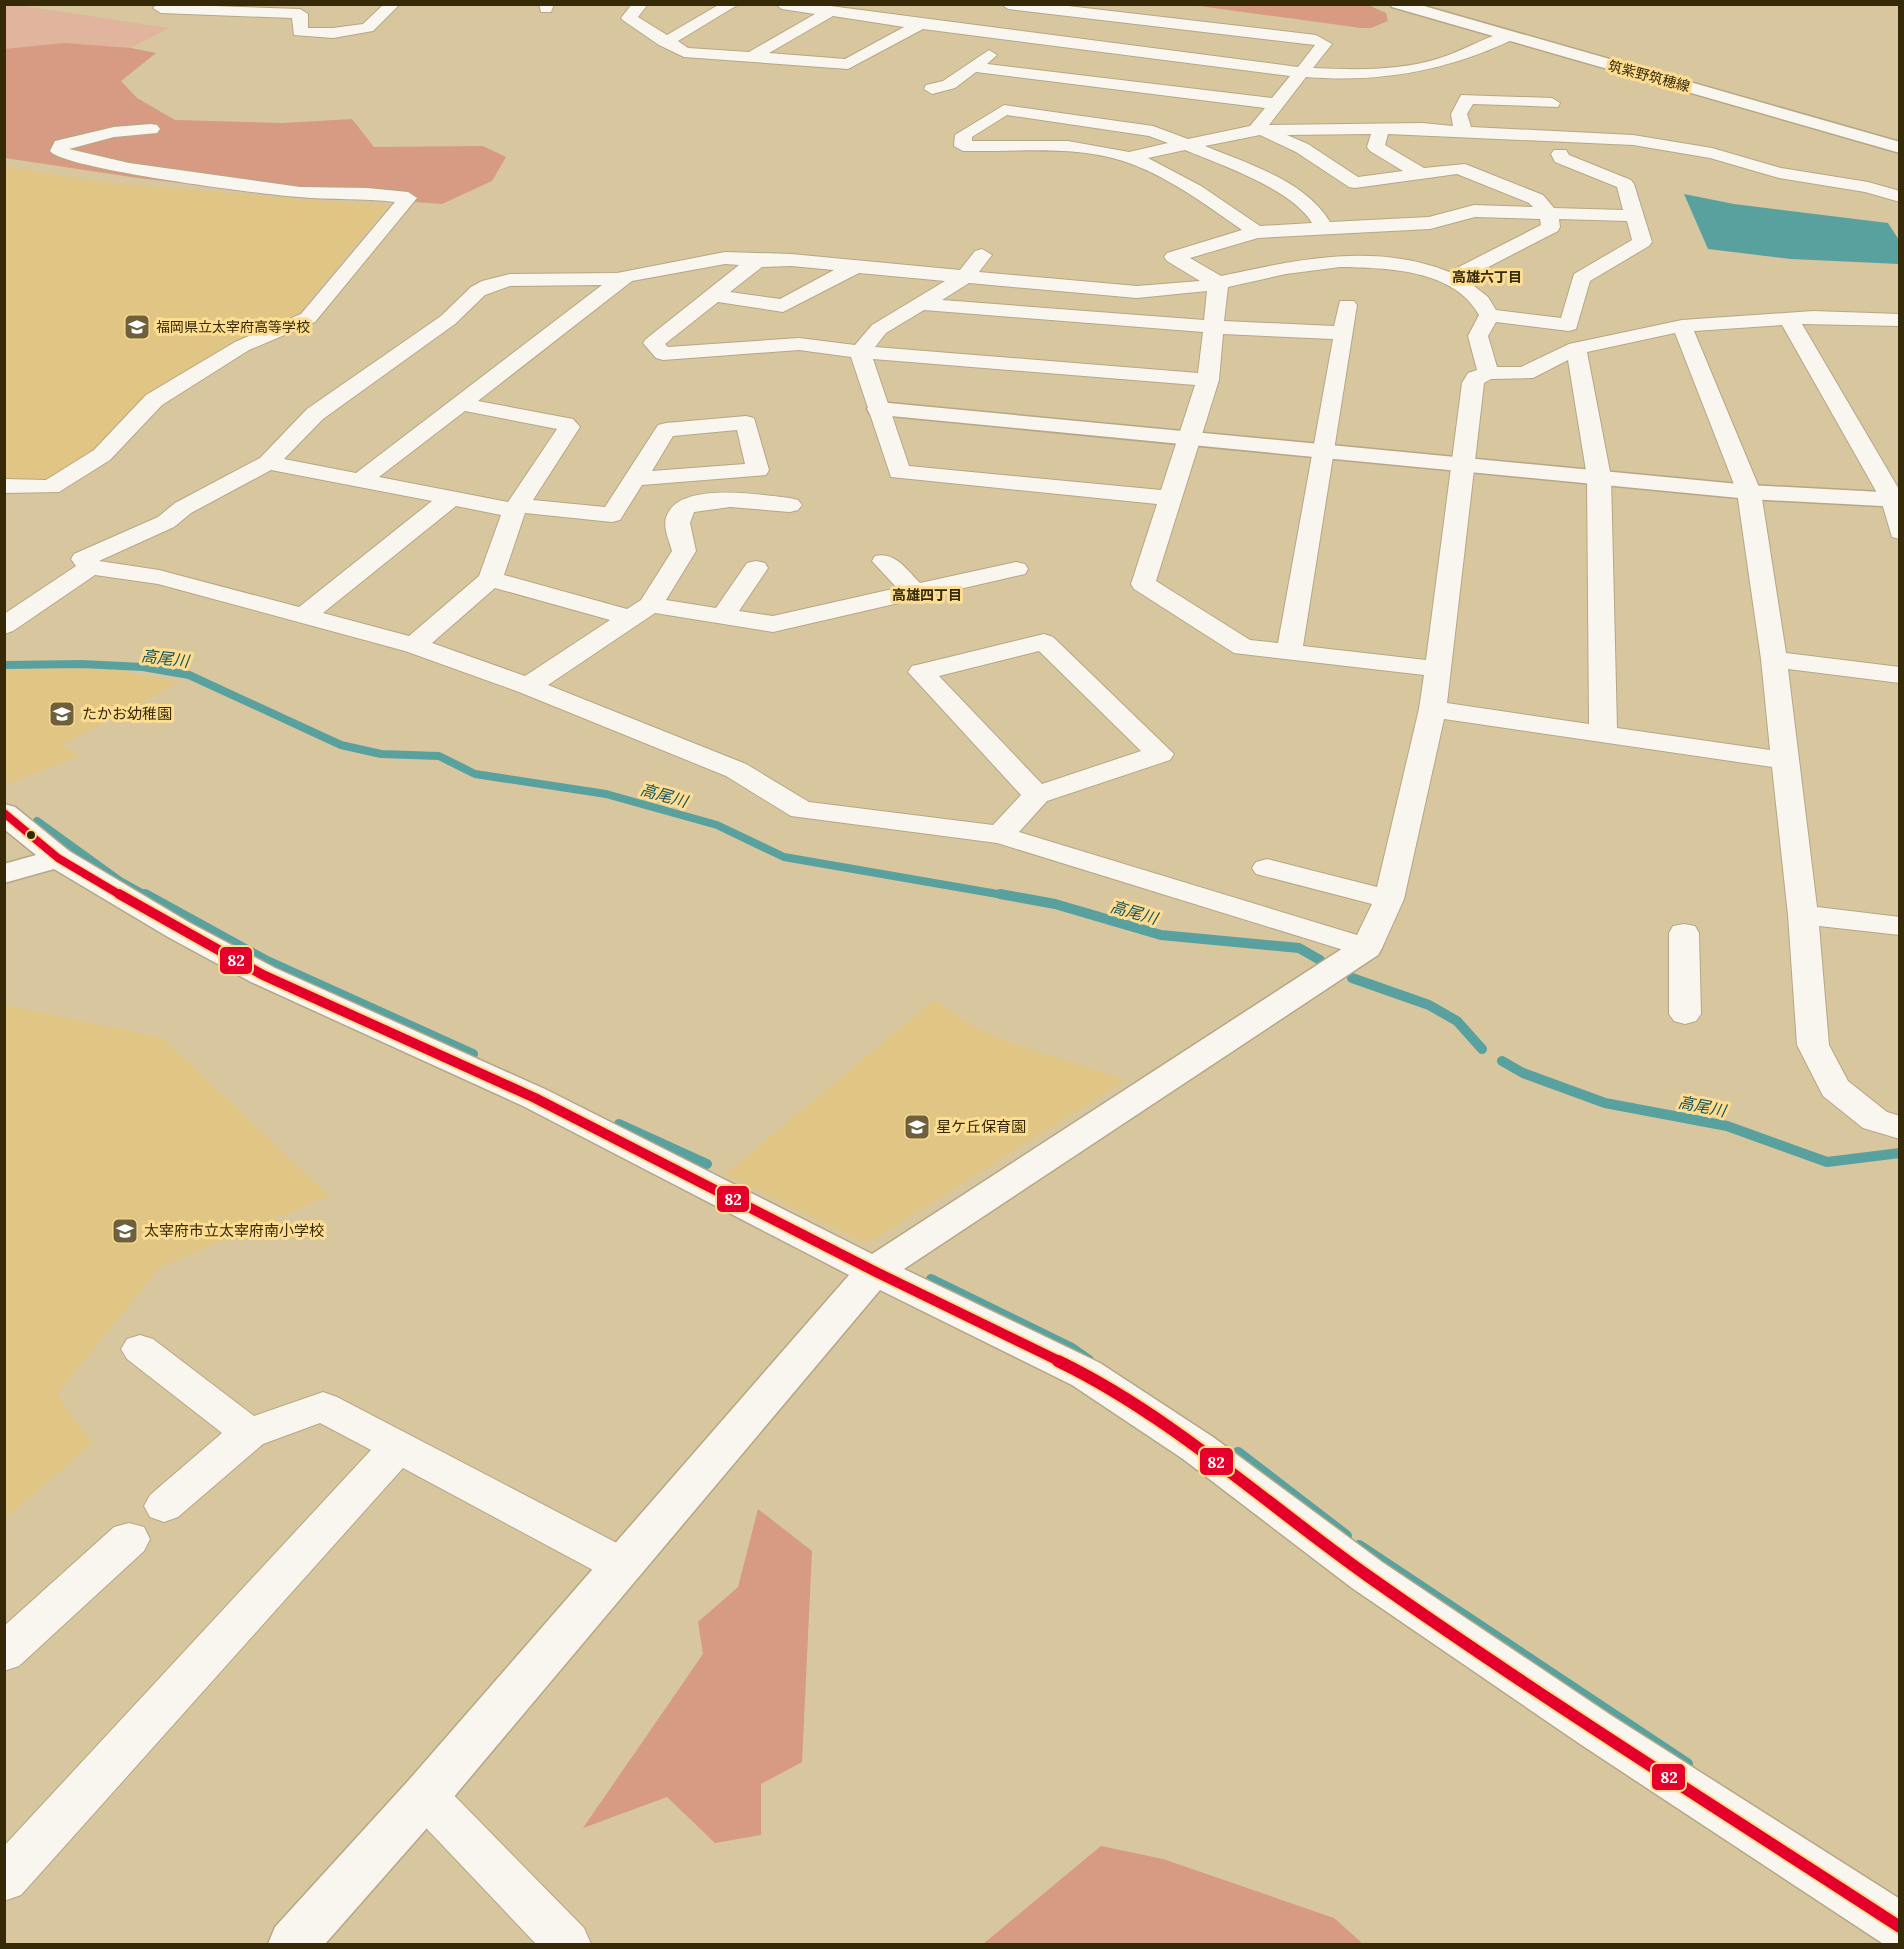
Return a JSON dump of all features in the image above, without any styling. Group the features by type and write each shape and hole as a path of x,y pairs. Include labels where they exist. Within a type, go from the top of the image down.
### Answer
{"street":[{"path":"166,4 161,8 300,14 300,32 333,33 368,28 393,4"},
{"path":"641,4 629,18 664,42 684,52 848,64 919,25"},
{"path":"664,42 732,4"},
{"path":"782,4 979,33 1303,72 1369,73 1422,68 1460,59 1506,37"},
{"name":"筑紫野筑穂線","path":"1398,4 1506,37 1824,124 1899,148"},
{"path":"979,33 1010,5 1316,40 1323,44 1276,104 1259,130"},
{"path":"753,56 829,12"},
{"path":"932,89 949,84 1010,37"},
{"path":"974,67 1276,104"},
{"path":"1463,132 1459,114 1467,99 1552,104"},
{"path":"1256,232 1202,193 1129,157 1068,147 963,146 964,135 1004,110 1153,131 1263,176 1313,209 1324,228"},
{"path":"1381,128 1376,147 1422,174"},
{"path":"1129,157 1259,130 1381,128 1633,140 1712,153 1779,173 1868,187 1899,197"},
{"path":"4,486 51,487 102,455 154,400 242,346 308,318 408,198 367,193 300,192 129,168 78,158 59,151 61,145 83,138 151,129"},
{"path":"1259,130 1302,148 1355,183 1459,168 1536,199 1548,212 1551,227 1450,279"},
{"path":"1489,315 1569,325 1581,278 1642,242 1625,184 1561,158 1560,154"},
{"path":"1218,284 1174,257 1256,232 1430,223 1474,211 1634,216"},
{"path":"860,352 879,329 965,277 982,255"},
{"path":"1366,948 1000,835 801,810 736,770 528,686 414,645 306,614 159,577 90,567 83,559 166,522 183,508 268,463 315,414 368,374 447,320 483,288 510,280 623,279 725,258 757,261 791,260 1126,292 1180,290 1218,284 1314,262 1349,261 1398,266 1450,279 1479,295 1489,315 1478,336 1488,373"},
{"path":"757,261 653,343 663,354 799,344 860,352 1208,380"},
{"path":"713,295 783,306 856,266"},
{"path":"360,481 623,279"},
{"path":"1218,284 1208,380 1143,584 1243,647 1439,669"},
{"path":"922,304 1061,318 1215,328 1344,333"},
{"path":"1289,652 1347,305"},
{"path":"1788,318 1896,500 1899,532"},
{"path":"293,1944 425,1796 874,1271 1366,948 1389,899 1433,709 1465,465 1473,383 1476,378 1488,373 1525,373 1579,337 1634,334 1682,327 1788,318 1898,322"},
{"path":"1682,327 1749,492 1774,659 1803,915 1813,1045 1835,1088 1875,1120 1899,1128"},
{"path":"1579,337 1599,477 1603,734"},
{"path":"860,352 899,472 1171,498"},
{"path":"414,645 490,579 516,508 569,427 565,424 462,404"},
{"path":"878,409 1191,437 1749,492 1896,500"},
{"path":"268,463 450,499 516,508 612,515 666,430 746,423 758,470 635,479"},
{"path":"306,614 450,499"},
{"path":"528,686 641,611 684,551 678,520 680,512 686,505 710,499 790,505"},
{"path":"884,561 913,591"},
{"path":"4,626 90,567"},
{"path":"723,616 756,568"},
{"path":"490,579 641,611 723,616 773,624 1016,569"},
{"path":"1000,835 1037,795 1160,754 1044,642 921,672 1037,795"},
{"path":"1774,659 1899,675"},
{"path":"1433,709 1784,760"},
{"path":"4,813 58,858 179,930 264,975 535,1098 874,1271 1086,1374 1198,1448 1395,1594 1596,1730 1899,1927"},
{"path":"4,874 58,858"},
{"path":"1267,868 1389,899"},
{"path":"1803,915 1899,926"},
{"path":"1684,933 1685,1014"},
{"path":"140,1349 249,1432"},
{"path":"164,1506 249,1432 323,1407 621,1565"},
{"path":"4,1880 397,1448"},
{"path":"4,1653 129,1539"},
{"path":"425,1796 567,1944"}],"shaded area":[{"path":"5,5 169,28 38,97 5,99"},
{"path":"1192,5 1368,5 1386,13 1388,21 1371,28 1361,28"},
{"path":"64,43 131,48 156,53 121,81 137,98 175,120 282,123 352,119 374,147 483,146 506,157 492,181 442,204 226,188 138,178 5,158 4,49"},
{"name":"福岡県立太宰府高等学校","path":"5,167 117,184 387,206 296,317 244,337 142,400 102,449 49,482 5,481"},
{"name":"たかお幼稚園","path":"5,669 107,669 179,682 62,745 79,756 5,785"},
{"name":"星ケ丘保育園","path":"934,1000 974,1027 1005,1041 1126,1080 870,1242 861,1241 725,1174"},
{"name":"太宰府市立太宰府南小学校","path":"5,1005 163,1038 329,1196 160,1267 57,1394 92,1443 5,1519"},
{"path":"758,1509 812,1551 802,1762 761,1784 761,1835 715,1843 667,1797 583,1828 703,1654 698,1622 738,1587"},
{"path":"1101,1846 1163,1859 1334,1918 1363,1944 983,1944"}],"water":[{"path":"1684,194 1734,204 1888,223 1899,240 1899,264 1791,259 1708,249"}],"waterway":[{"name":"高尾川","path":"4,665 81,664 143,667 189,675 341,745 381,754 439,756 475,774 606,794 717,825 784,857 1009,896"},
{"path":"37,821 120,881 147,896"},
{"path":"145,894 265,960 473,1054"},
{"name":"高尾川","path":"1000,894 1055,904 1161,935 1299,948 1320,960"},
{"name":"高尾川","path":"1352,978 1429,1005 1457,1021 1482,1049"},
{"name":"高尾川","path":"1502,1061 1523,1073 1605,1103 1727,1126 1827,1162 1900,1153"},
{"path":"619,1124 707,1164"},
{"path":"931,1279 1072,1348 1089,1360"},
{"path":"1238,1453 1346,1536"},
{"path":"1359,1546 1687,1764"}],"transit line":[{"name":"82","path":"4,813 58,858 179,930 263,975 535,1098 874,1271 1086,1374 1198,1448 1367,1575 1596,1730 1900,1927"}],"place":[{"name":"福岡県立太宰府高等学校","path":"137,327"},
{"name":"たかお幼稚園","path":"62,714"},
{"name":"星ケ丘保育園","path":"917,1127"},
{"name":"太宰府市立太宰府南小学校","path":"125,1231"}],"district":[{"name":"高雄六丁目","path":"1487,277"},
{"name":"高雄四丁目","path":"927,595"}]}
